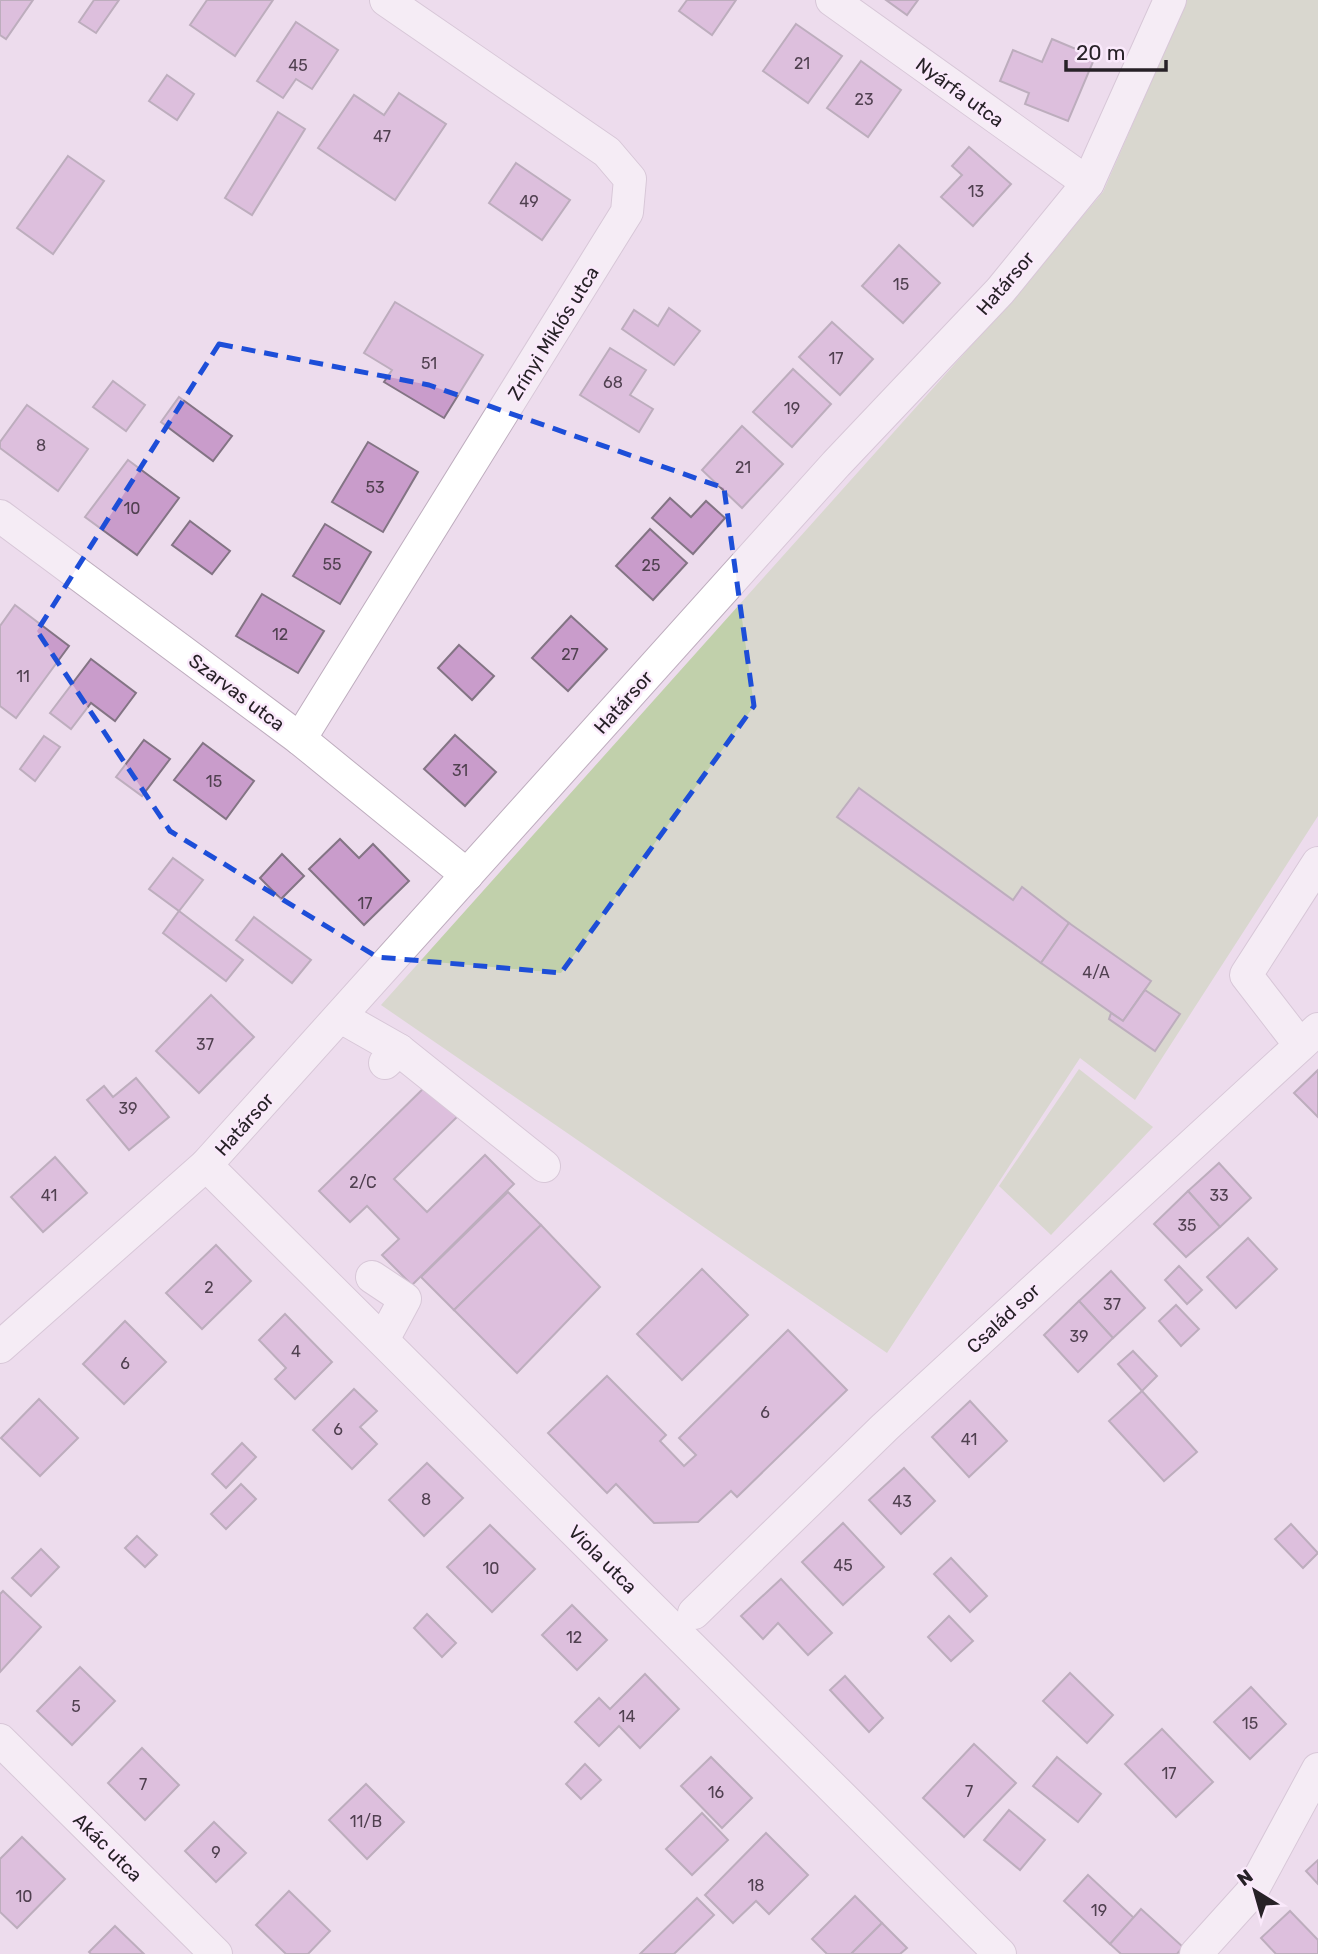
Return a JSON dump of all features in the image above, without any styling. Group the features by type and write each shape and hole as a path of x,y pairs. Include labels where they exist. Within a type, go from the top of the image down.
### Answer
{"street":[{"name":"Zrínyi Miklós utca","path":"300,739 627,212 630,179 607,152 386,0"},
{"name":"Nyárfa utca","path":"832,0 1088,183"},
{"name":"Határsor","path":"0,1346 206,1165 836,464 1000,291 1088,183 1170,0"},
{"name":"Szarvas utca","path":"0,516 300,739 467,876"},
{"path":"1309,1037 1246,975 1318,863"},
{"path":"341,1017 391,1057 544,1166"},
{"name":"Család sor","path":"694,1613 885,1427 1309,1037"},
{"name":"Viola utca","path":"206,1165 1000,1954"},
{"path":"372,1277 405,1298 383,1340"},
{"name":"Akác utca","path":"0,1740 216,1954"},
{"path":"1196,1954 1251,1893 1318,1769"}],"highlighted area":[{"path":"219,344 429,385 724,488 754,706 561,973 377,957 170,831 37,631"}],"green space":[{"path":"1187,0 1318,0 1318,816 1135,1100 1080,1058 887,1353 381,1005 1012,300 1103,192"},
{"path":"1079,1069 1153,1127 1051,1235 999,1186"}],"building":[{"path":"0,0 33,0 6,39 0,35"},
{"path":"94,0 119,0 96,33 79,22"},
{"path":"207,0 273,0 235,56 190,25"},
{"path":"687,0 736,0 712,35 679,11"},
{"path":"886,0 918,0 907,15"},
{"path":"296,22 338,50 312,89 296,79 283,98 257,81"},
{"path":"796,24 842,56 808,103 763,71"},
{"path":"1052,39 1095,57 1068,121 1025,104 1029,93 1000,81 1013,50 1042,62"},
{"path":"861,61 901,90 868,137 827,108"},
{"path":"167,75 194,94 177,120 149,101"},
{"path":"399,93 446,124 395,200 318,148 354,95 384,115"},
{"path":"278,112 305,129 252,215 225,198"},
{"path":"969,147 1011,184 973,226 941,197 962,175 952,166"},
{"path":"68,156 104,181 53,254 17,228"},
{"path":"516,163 570,200 542,240 489,203"},
{"path":"899,245 940,283 903,323 862,286"},
{"path":"395,302 483,355 444,418 384,382 392,370 364,353"},
{"path":"669,308 700,331 674,365 622,329 634,310 658,326"},
{"path":"832,322 873,359 840,395 799,357"},
{"path":"610,348 646,370 630,395 653,409 639,432 580,395"},
{"path":"793,369 831,404 792,447 753,412"},
{"path":"113,381 145,405 126,431 93,407"},
{"path":"179,397 232,436 213,461 161,422"},
{"path":"27,405 88,449 58,491 0,448 0,442"},
{"path":"742,426 783,464 742,508 702,470"},
{"path":"368,442 418,472 383,532 332,502"},
{"path":"128,460 179,498 137,555 85,517"},
{"path":"670,498 691,517 706,501 725,518 693,554 652,518"},
{"path":"190,521 230,551 212,574 172,545"},
{"path":"325,524 371,552 340,604 293,576"},
{"path":"650,529 687,563 653,600 616,566"},
{"path":"262,594 324,631 298,673 236,636"},
{"path":"15,605 69,646 16,718 0,706 0,626"},
{"path":"571,616 607,649 568,691 532,658"},
{"path":"459,645 494,676 472,700 438,668"},
{"path":"91,659 136,693 115,721 91,703 71,729 50,713"},
{"path":"455,735 496,772 465,806 424,769"},
{"path":"44,736 60,747 35,781 20,769"},
{"path":"144,740 170,759 142,796 116,777"},
{"path":"203,743 254,781 226,819 174,780"},
{"path":"859,788 1013,900 1022,887 1069,923 1041,963 837,817"},
{"path":"340,839 359,858 373,844 409,881 364,925 309,869"},
{"path":"282,854 304,876 281,899 260,878"},
{"path":"173,858 203,880 179,911 149,889"},
{"path":"179,911 243,960 226,981 163,933"},
{"path":"254,917 311,960 292,983 236,940"},
{"path":"1069,923 1151,981 1123,1021 1041,963"},
{"path":"1145,990 1180,1014 1155,1051 1109,1019 1111,1013 1123,1021"},
{"path":"211,995 254,1037 199,1093 156,1051"},
{"path":"1318,1070 1318,1117 1294,1093"},
{"path":"136,1078 169,1117 129,1150 87,1100 104,1086 113,1097"},
{"path":"431,1081 462,1112 394,1179 427,1212 485,1155 514,1184 412,1285 382,1255 399,1239 367,1206 350,1222 319,1191"},
{"path":"55,1157 87,1193 43,1232 11,1197"},
{"path":"1219,1163 1251,1198 1220,1227 1188,1191"},
{"path":"1188,1191 1220,1227 1186,1257 1154,1224"},
{"path":"508,1192 541,1225 454,1310 421,1277"},
{"path":"541,1225 600,1287 517,1373 454,1310"},
{"path":"1248,1238 1277,1269 1236,1308 1207,1277"},
{"path":"216,1245 251,1281 202,1329 166,1293"},
{"path":"1179,1266 1202,1290 1187,1304 1165,1280"},
{"path":"702,1269 748,1315 682,1380 637,1334"},
{"path":"1111,1271 1145,1308 1113,1338 1079,1301"},
{"path":"1079,1301 1113,1338 1078,1372 1044,1335"},
{"path":"1176,1305 1199,1329 1181,1346 1159,1321"},
{"path":"285,1314 332,1362 295,1399 275,1379 286,1368 259,1340"},
{"path":"125,1321 166,1362 124,1404 83,1364"},
{"path":"788,1330 847,1390 737,1497 731,1491 698,1522 654,1523 616,1484 607,1493 548,1433 607,1376 666,1435 660,1441 684,1466 696,1455 679,1438"},
{"path":"1133,1351 1157,1376 1142,1391 1118,1364"},
{"path":"354,1389 377,1411 360,1427 377,1444 352,1469 313,1430"},
{"path":"1142,1391 1197,1452 1164,1481 1109,1421"},
{"path":"39,1399 78,1438 40,1476 1,1438"},
{"path":"970,1401 1007,1441 969,1477 932,1437"},
{"path":"242,1443 256,1457 226,1488 212,1474"},
{"path":"427,1463 463,1498 424,1536 389,1500"},
{"path":"904,1468 935,1501 901,1534 869,1500"},
{"path":"241,1484 256,1499 226,1529 211,1514"},
{"path":"843,1523 884,1567 843,1605 802,1562"},
{"path":"1291,1524 1318,1553 1303,1568 1275,1539"},
{"path":"490,1525 535,1569 492,1612 447,1567"},
{"path":"137,1536 157,1555 145,1567 125,1548"},
{"path":"41,1549 59,1567 31,1596 12,1578"},
{"path":"951,1558 987,1596 970,1612 934,1574"},
{"path":"781,1579 832,1633 808,1655 778,1623 763,1639 741,1616"},
{"path":"3,1591 41,1627 0,1672 0,1594"},
{"path":"572,1605 607,1640 577,1670 542,1635"},
{"path":"427,1614 456,1643 442,1657 414,1628"},
{"path":"949,1616 973,1641 951,1661 928,1637"},
{"path":"80,1667 115,1701 72,1745 37,1711"},
{"path":"1070,1673 1113,1715 1087,1743 1043,1701"},
{"path":"645,1674 679,1709 640,1748 619,1726 599,1746 575,1722 599,1698 610,1709"},
{"path":"845,1676 883,1718 869,1732 830,1690"},
{"path":"1251,1687 1286,1724 1250,1759 1214,1722"},
{"path":"1162,1729 1213,1782 1176,1817 1125,1764"},
{"path":"974,1744 1016,1783 964,1837 923,1798"},
{"path":"142,1748 179,1785 145,1820 108,1783"},
{"path":"711,1757 752,1798 722,1828 681,1786"},
{"path":"1057,1757 1101,1794 1078,1822 1033,1786"},
{"path":"585,1764 601,1780 581,1799 566,1784"},
{"path":"366,1784 404,1822 367,1859 329,1820"},
{"path":"1009,1810 1045,1840 1020,1870 984,1840"},
{"path":"702,1813 728,1840 692,1875 666,1849"},
{"path":"214,1822 246,1853 216,1882 185,1851"},
{"path":"766,1833 808,1875 769,1914 756,1901 733,1923 705,1895"},
{"path":"22,1837 65,1879 17,1928 0,1912 0,1859"},
{"path":"1318,1860 1318,1884 1306,1871"},
{"path":"1088,1875 1134,1918 1110,1944 1064,1901"},
{"path":"289,1891 330,1931 308,1954 286,1954 256,1925"},
{"path":"855,1896 882,1923 851,1954 827,1954 812,1939"},
{"path":"697,1898 714,1915 674,1954 640,1954"},
{"path":"1141,1909 1183,1947 1177,1954 1121,1954 1110,1944"},
{"path":"1290,1911 1318,1940 1318,1954 1276,1954 1261,1938"},
{"path":"882,1923 907,1948 900,1954 851,1954"},
{"path":"115,1926 144,1954 91,1954 89,1952"}]}
